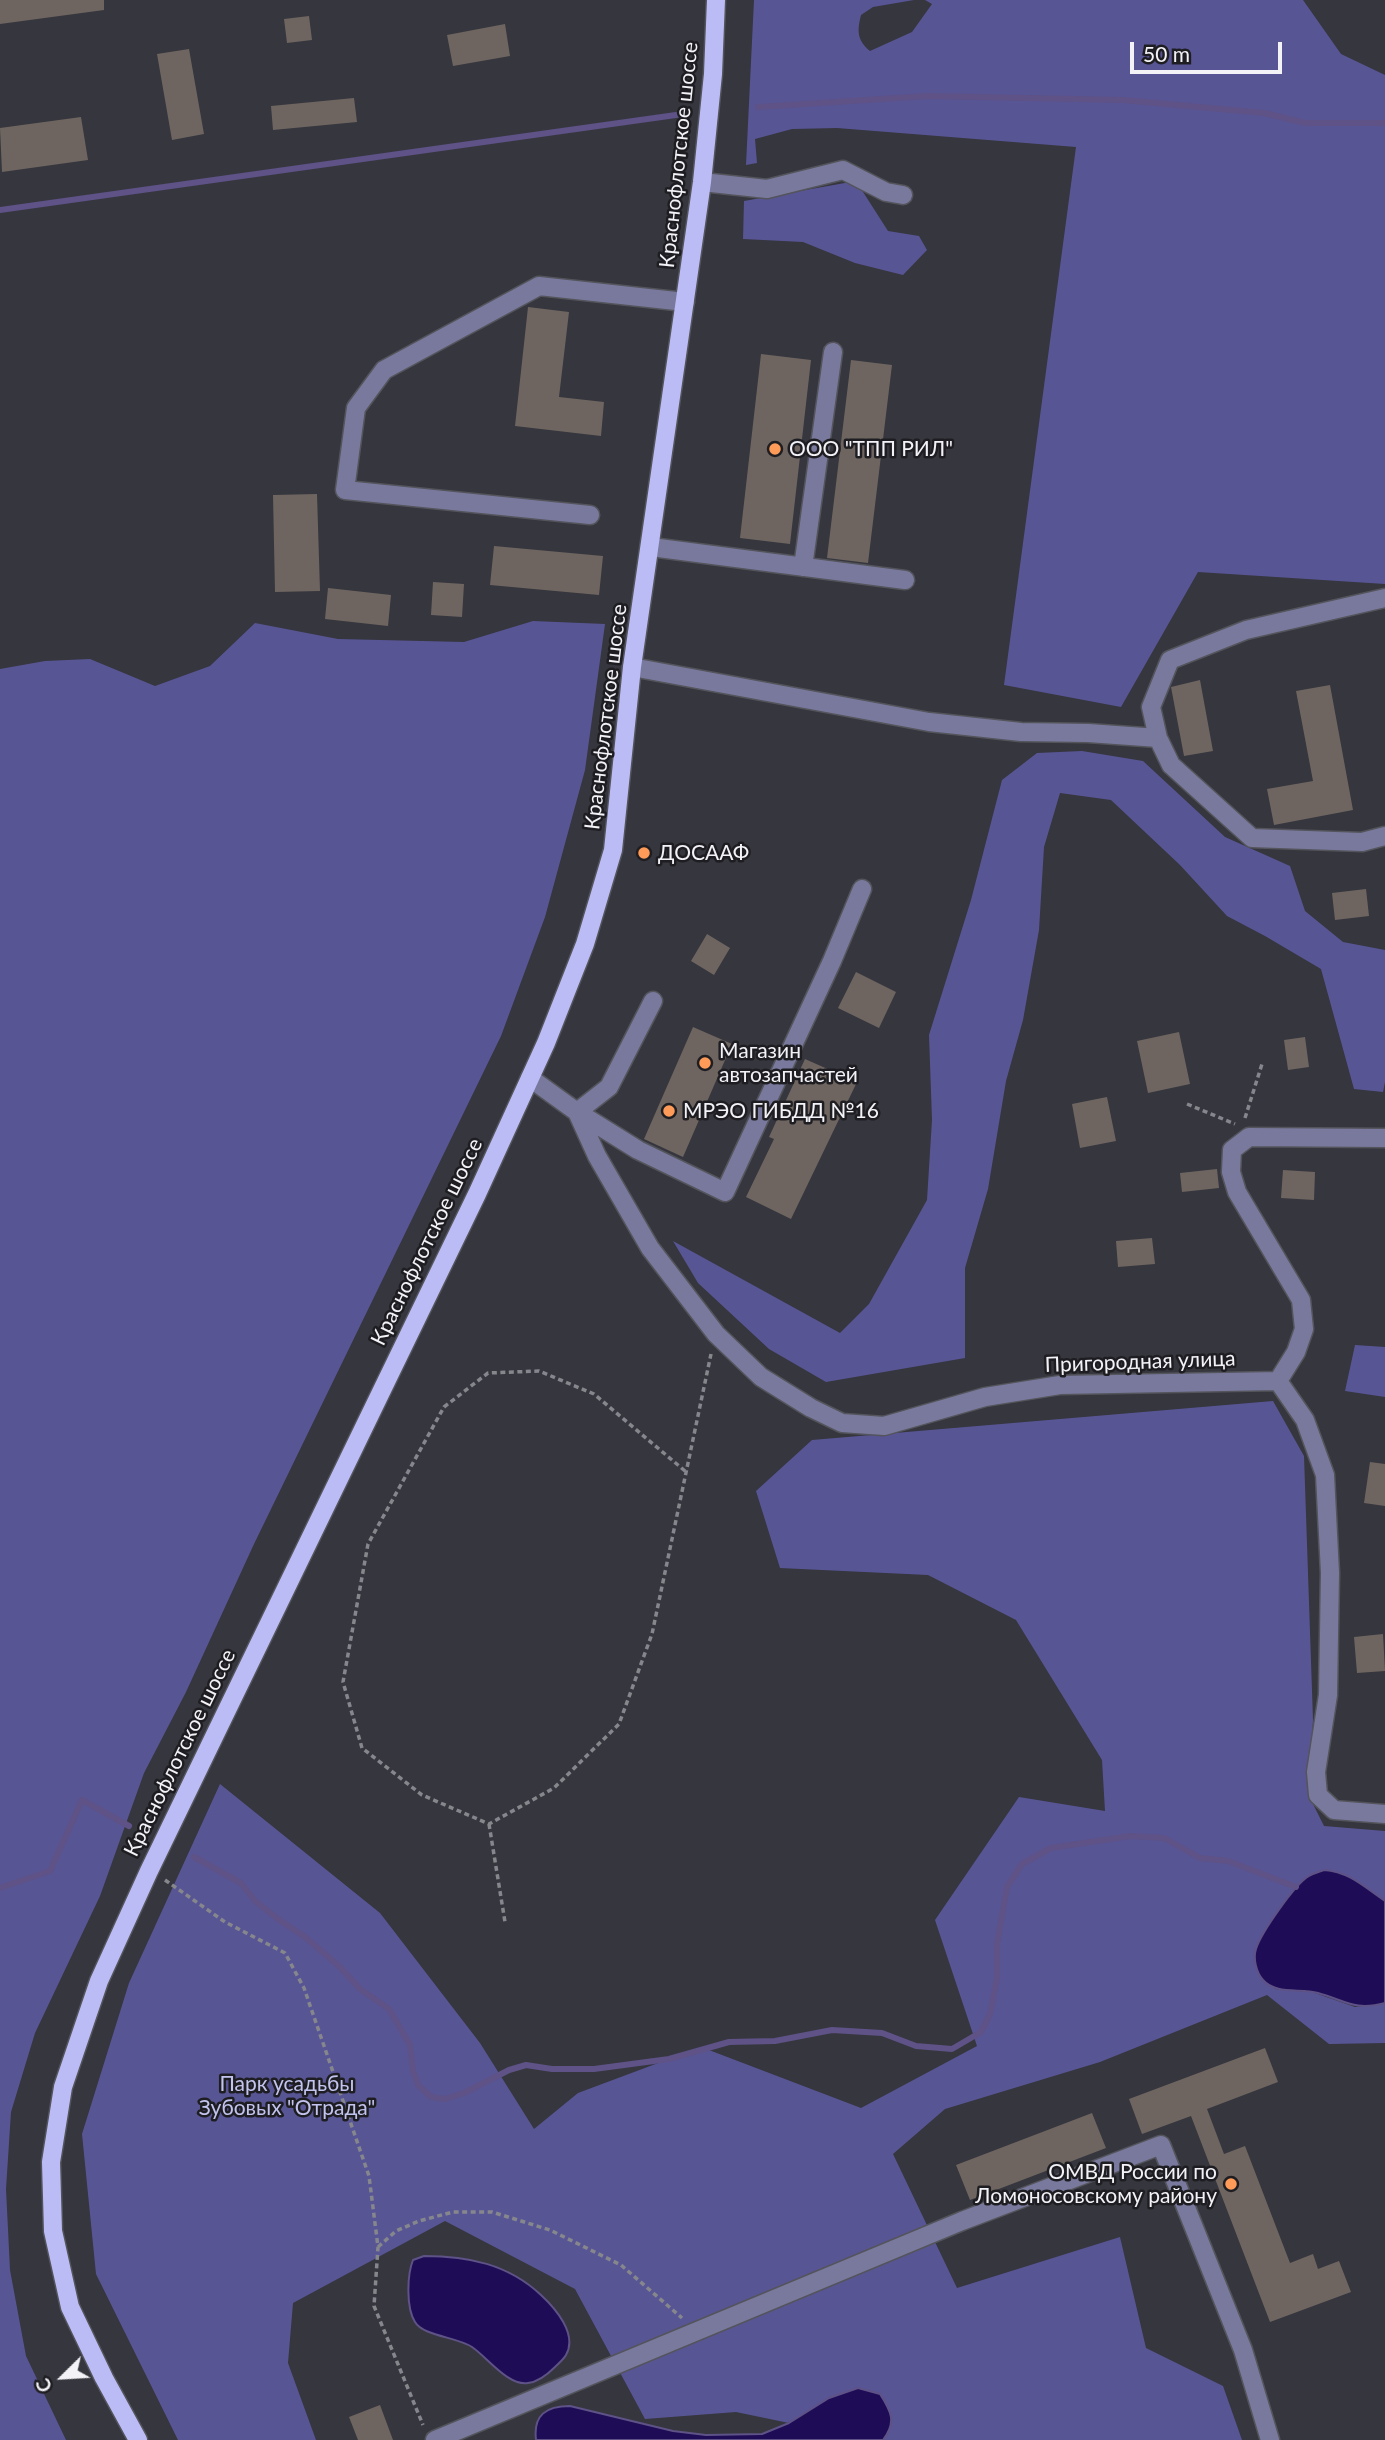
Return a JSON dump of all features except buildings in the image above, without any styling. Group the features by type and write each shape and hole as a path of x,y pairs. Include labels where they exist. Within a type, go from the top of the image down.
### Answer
{"main road":[{"name":"Краснофлотское шоссе","path":"138,2440 70,2307 53,2231 51,2162 63,2087 99,1981 149,1871 471,1207 530,1078 585,944 613,850 632,667 702,182 713,74 716,0"}],"street":[{"path":"702,182 767,189 843,170 886,192 903,195"},
{"path":"590,515 345,490 356,408 384,370 540,286 685,302"},
{"path":"803,567 833,352"},
{"path":"651,547 905,580"},
{"path":"1385,598 1246,630 1170,660 1151,707 1158,738 1171,765 1252,838 1363,842 1385,836"},
{"path":"632,667 929,722 1021,732 1158,738"},
{"path":"530,1078 638,1150 725,1192 832,961 862,889"},
{"path":"578,1112 609,1087 653,1001"},
{"name":"Пригородная улица","path":"578,1112 597,1156 650,1248 716,1334 761,1377 811,1408 842,1423 884,1426 985,1397 1060,1385 1278,1381"},
{"path":"1385,1138 1250,1137 1232,1150 1231,1172 1237,1192 1301,1300 1304,1329 1296,1352 1278,1381 1305,1420 1325,1475 1330,1573 1328,1695 1316,1772 1318,1795 1334,1810 1385,1814"},
{"path":"430,2434 695,2332 962,2221 1161,2145 1243,2350 1270,2440"}],"path":[{"path":"1187,1104 1240,1126 1248,1113 1262,1064"},
{"path":"489,1824 554,1788 619,1724 652,1634 716,1334"},
{"path":"489,1824 422,1794 362,1748 343,1682 368,1544 431,1429 444,1406 488,1373 540,1371 594,1394 685,1471"},
{"path":"489,1824 505,1922"},
{"path":"149,1871 179,1888 225,1922 285,1953 304,1988 369,2176 378,2247 374,2306 430,2434"},
{"path":"378,2247 396,2231 419,2221 453,2212 492,2211 550,2230 621,2265 676,2311 695,2332"}],"green space":[{"path":"754,0 914,0 873,7 861,15 859,35 870,51 912,32 932,4 925,0 1303,0 1341,54 1385,75 1385,584 1198,572 1121,707 1004,685 1076,147 837,128 792,129 755,139 757,163 746,165"},
{"path":"856,181 888,231 919,236 927,250 903,275 855,263 803,242 743,239 744,201"},
{"path":"533,621 605,624 585,770 545,917 501,1036 254,1544 186,1692 144,1773 100,1896 35,2033 11,2112 6,2189 10,2270 26,2356 66,2440 0,2440 0,669 45,661 90,659 155,686 210,666 255,623 338,639 464,642"},
{"path":"1082,751 1143,761 1225,837 1290,866 1305,911 1343,942 1385,950 1383,1092 1354,1089 1321,969 1227,916 1180,865 1111,800 1060,793 1044,847 1039,930 1023,1020 1006,1081 988,1189 965,1268 965,1358 826,1382 769,1349 698,1283 673,1241 840,1333 869,1304 927,1200 932,1120 929,1035 971,900 1002,780 1037,753"},
{"path":"1355,1345 1385,1347 1385,1397 1345,1391"},
{"name":"Парк усадьбы Зубовых \"Отрада\"","path":"1273,1401 1304,1456 1313,1720 1309,1796 1324,1826 1385,1831 1385,1901 1373,1894 1308,1876 1286,1901 1255,1950 1275,1989 1312,1992 1355,2007 1385,2003 1385,2043 1329,2044 1267,1995 1100,2062 945,2109 893,2154 957,2288 1120,2237 1146,2348 1223,2386 1242,2440 883,2440 888,2434 829,2398 789,2423 736,2412 645,2419 575,2289 445,2221 293,2303 288,2363 316,2440 178,2440 96,2274 82,2134 129,1983 220,1784 380,1913 480,2043 534,2129 578,2093 701,2047 861,2108 977,2046 935,1920 1019,1797 1105,1811 1102,1760 1016,1620 928,1575 780,1568 756,1491 812,1440"}],"shaded area":[{"path":"1324,1870 1349,1877 1385,1901 1385,2003 1358,2005 1318,1993 1275,1988 1268,1985 1259,1973 1255,1953 1271,1921 1303,1881"},
{"path":"424,2256 487,2264 528,2284 547,2300 563,2322 569,2339 565,2356 539,2379 521,2383 506,2376 472,2347 419,2327 410,2309 409,2283 413,2260"},
{"path":"858,2388 880,2394 887,2406 891,2422 883,2440 536,2440 537,2424 543,2414 554,2408 570,2406 673,2431 706,2435 762,2434 789,2423 829,2398"}],"waterway":[{"path":"758,107 928,96 1123,100 1264,113 1305,123 1385,123"},
{"path":"0,210 683,114"},
{"path":"0,1888 50,1871 82,1800 129,1826"},
{"path":"194,1857 241,1883 255,1901 305,1937 340,1967 360,1989 389,2009 410,2045 413,2071 418,2085 431,2097 445,2099 526,2065 552,2069 594,2069 669,2059 729,2042 775,2041 832,2030 882,2033 916,2046 952,2049 981,2032 990,2014 997,1978 997,1944 1007,1887 1022,1864 1051,1848 1130,1836 1164,1838 1200,1858 1228,1861 1296,1887"}],"place":[{"name":"ООО \"ТПП РИЛ\"","path":"775,449"},
{"name":"ДОСААФ","path":"644,853"},
{"name":"Магазин автозапчастей","path":"705,1063"},
{"name":"МРЭО ГИБДД №16","path":"669,1111"},
{"name":"ОМВД России по Ломоносовскому району","path":"1231,2184"}]}
